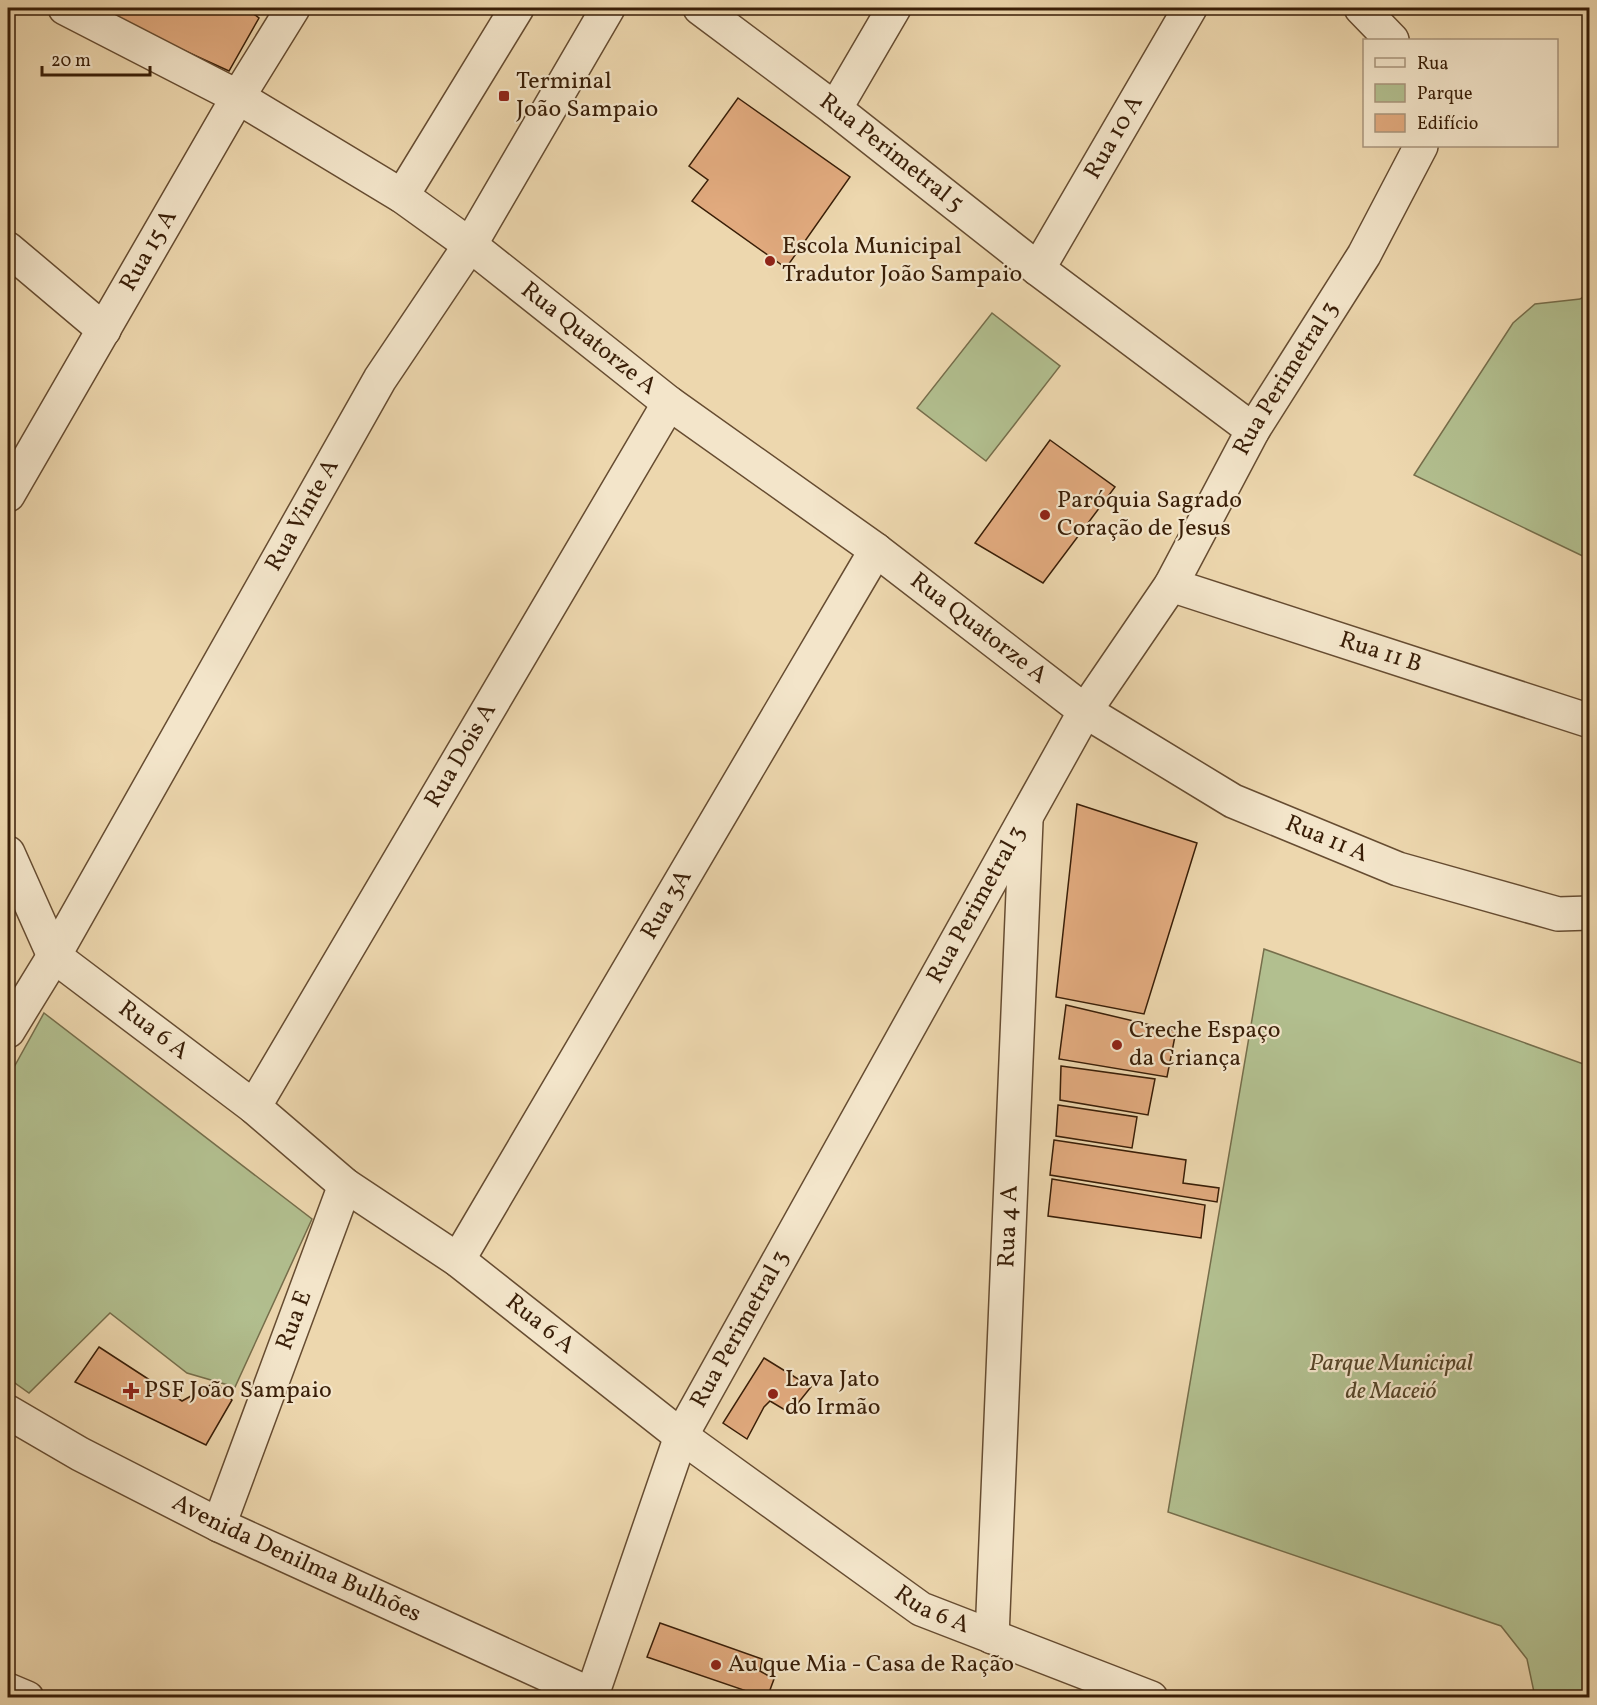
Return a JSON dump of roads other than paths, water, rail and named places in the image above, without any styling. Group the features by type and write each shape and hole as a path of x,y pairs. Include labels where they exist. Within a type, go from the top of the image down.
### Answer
{"street":[{"name":"Rua Quatorze A","path":"65,8 238,97 402,196 470,245 669,403 876,550 1085,711"},
{"name":"Rua 15 A","path":"8,495 238,97 293,8"},
{"path":"402,196 517,8"},
{"name":"Rua Vinte A","path":"8,1031 54,956 380,379 470,245 608,8"},
{"name":"Rua Perimetral 5","path":"700,8 835,109 1038,269 1252,430"},
{"path":"835,109 894,8"},
{"name":"Rua 10 A","path":"1038,269 1190,8"},
{"path":"1361,8 1391,39"},
{"name":"Rua Perimetral 3","path":"592,1696 681,1436 1085,711 1171,585 1252,430 1364,255 1420,147"},
{"path":"8,249 104,330"},
{"name":"Rua Dois A","path":"254,1107 669,403"},
{"name":"Rua 3A","path":"458,1260 876,550"},
{"name":"Rua 11 B","path":"1171,585 1590,721"},
{"name":"Rua 11 A","path":"1085,711 1233,801 1398,868 1558,914 1590,913"},
{"name":"Rua 4 A","path":"992,1637 1026,815"},
{"name":"Rua 6 A","path":"8,853 54,956 254,1107 345,1185 458,1260 681,1436 921,1609 1151,1698"},
{"name":"Rua E","path":"219,1525 345,1185"},
{"name":"Avenida Denilma Bulhões","path":"8,1412 80,1454 219,1525 592,1696"},
{"path":"8,1690 27,1698"}],"place":[{"name":"Terminal João Sampaio","path":"504,96"},
{"name":"Escola Municipal Tradutor João Sampaio","path":"770,261"},
{"name":"Paróquia Sagrado Coração de Jesus","path":"1045,515"},
{"name":"Creche Espaço da Criança","path":"1117,1045"},
{"name":"PSF João Sampaio","path":"131,1391"},
{"name":"Lava Jato do Irmão","path":"773,1394"},
{"name":"Au que Mia - Casa de Ração","path":"716,1665"}],"park label":[{"name":"Parque Municipal de Maceió","path":"1391,1378"}]}
